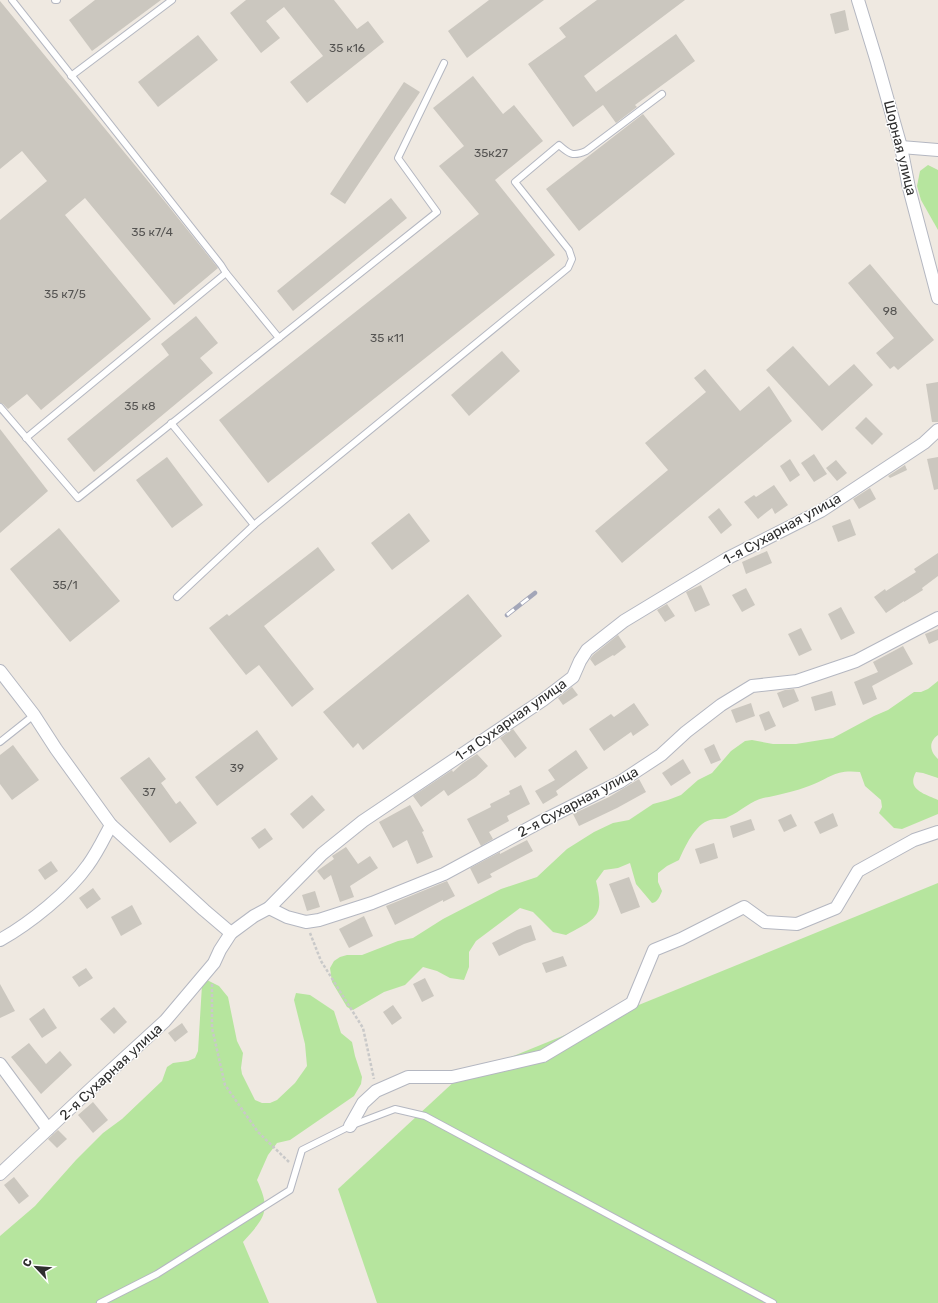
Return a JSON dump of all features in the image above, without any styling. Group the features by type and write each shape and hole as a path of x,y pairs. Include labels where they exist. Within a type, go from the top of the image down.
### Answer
{"street":[{"name":"Шорная улица","path":"858,0 901,147 909,188 938,298"},
{"path":"901,147 938,150"},
{"name":"1-я Сухарная улица","path":"231,933 254,916 269,908 322,854 363,821 505,726 573,677 580,661 588,650 624,621 728,558 821,511 924,443 938,430"},
{"name":"2-я Сухарная улица","path":"269,908 287,917 306,922 319,920 372,903 444,874 542,821 620,782 661,755 686,732 721,705 752,686 797,681 856,661 938,618"},
{"path":"0,671 34,715 56,749 111,825 231,933"},
{"path":"0,940 17,931 68,889 89,864 111,825"},
{"path":"350,1126 363,1103 376,1091 408,1077 452,1077 543,1056 632,1004 654,950 681,939 744,907 765,922 796,924 836,908 858,871 914,840 938,832"},
{"name":"2-я Сухарная улица","path":"0,1174 95,1084 165,1021 214,963 231,933"},
{"path":"0,1064 48,1129"}],"lane":[{"path":"12,0 226,273 279,338"},
{"path":"71,76 172,0"},
{"path":"0,407 78,498 437,212 398,158 444,63"},
{"path":"177,597 254,525 568,268 572,258 569,250 515,182 559,145 570,154 578,155 586,151 662,94"},
{"path":"26,438 226,273"},
{"path":"171,423 254,525"},
{"path":"0,742 34,715"},
{"path":"100,1303 157,1274 290,1190 302,1150 350,1126 395,1109 425,1116 774,1303"}],"path":[{"path":"306,922 321,961 363,1028 376,1091"},
{"path":"214,963 212,1028 225,1085 258,1132 296,1170"}],"green space":[{"path":"928,165 938,170 938,230 921,200 917,186 920,171"},
{"path":"938,681 938,735 931,744 931,747 933,753 938,759 938,778 916,772 913,783 918,790 938,800 938,814 902,829 894,828 879,813 882,807 881,800 865,786 860,772 851,771 838,773 804,788 758,800 726,818 712,819 705,822 695,831 679,860 667,866 658,873 658,882 662,891 656,901 652,903 636,884 630,863 618,868 604,870 596,881 599,893 599,902 596,916 585,925 566,935 553,932 533,912 520,908 476,941 469,952 469,967 464,980 450,978 437,971 423,967 405,985 384,992 353,1010 347,1007 332,982 330,968 334,961 340,957 347,955 362,955 398,941 413,938 443,919 501,889 537,877 567,849 594,832 613,823 629,820 653,804 681,795 698,780 712,773 731,751 745,741 752,740 773,744 796,744 833,738 888,710 914,692 921,692 928,689"},
{"path":"938,883 938,1303 377,1303 338,1189 457,1079"},
{"path":"207,980 219,986 228,997 237,1041 243,1053 241,1068 242,1074 255,1100 262,1103 270,1103 277,1100 295,1083 307,1066 305,1044 294,1000 296,993 310,995 334,1011 341,1033 352,1042 362,1077 361,1084 354,1096 290,1140 277,1143 268,1155 257,1180 264,1200 264,1214 256,1227 243,1242 269,1303 0,1303 0,1236 35,1206 76,1160 103,1133 122,1119 162,1081 167,1067 173,1063 188,1061 195,1058 198,1051 202,985"}],"building":[{"path":"95,0 161,0 92,51 69,20"},
{"path":"246,0 334,0 357,29 368,21 384,42 307,103 290,82 323,56 284,7 266,21 280,38 261,53 230,13"},
{"path":"489,0 544,0 467,58 448,31"},
{"path":"597,0 685,0 584,76 596,92 676,34 695,61 635,105 637,107 616,123 603,105 573,127 528,64 566,37 559,28"},
{"path":"0,1 218,268 174,305 85,198 65,215 151,319 41,410 27,394 8,409 0,403 0,220 47,181 22,151 0,169"},
{"path":"845,10 849,30 835,34 830,14"},
{"path":"198,35 218,60 158,107 138,82"},
{"path":"473,76 503,114 514,105 543,141 495,180 555,255 268,483 219,420 479,214 439,166 464,146 433,108"},
{"path":"404,82 420,92 345,204 330,194"},
{"path":"643,114 675,154 579,231 546,189"},
{"path":"391,198 407,218 293,311 277,291"},
{"path":"870,264 934,340 898,370 894,366 890,369 876,353 894,338 848,283"},
{"path":"196,316 218,343 200,358 213,373 94,472 67,439 169,355 161,344"},
{"path":"793,346 829,386 854,364 873,385 822,431 766,370"},
{"path":"502,351 520,371 469,416 451,395"},
{"path":"705,369 740,411 769,386 792,421 622,563 595,531 668,470 645,443 706,392 694,378"},
{"path":"938,382 938,422 932,422 926,384"},
{"path":"866,417 883,434 872,445 855,428"},
{"path":"0,429 48,491 0,533"},
{"path":"814,454 827,474 814,482 801,463"},
{"path":"167,457 203,505 172,528 136,480"},
{"path":"938,457 938,489 934,490 927,459"},
{"path":"790,459 800,475 790,482 780,466"},
{"path":"836,460 847,473 837,481 826,468"},
{"path":"905,465 907,470 890,478 888,476"},
{"path":"774,485 788,505 775,514 772,508 758,519 744,502 754,495 756,497"},
{"path":"870,488 876,499 859,509 853,499"},
{"path":"719,508 732,525 721,534 708,517"},
{"path":"409,513 430,541 392,570 371,543"},
{"path":"850,519 856,535 838,542 832,526"},
{"path":"59,528 120,601 70,642 10,569"},
{"path":"318,547 335,570 264,626 314,689 292,707 259,665 246,675 209,628 227,614 229,616"},
{"path":"767,551 772,563 746,574 742,562"},
{"path":"938,553 938,576 922,588 923,590 886,613 874,597 885,589 886,591 916,572 914,569"},
{"path":"701,585 710,605 695,612 686,592"},
{"path":"746,588 755,605 742,612 732,595"},
{"path":"468,594 502,636 363,750 358,743 353,748 323,712"},
{"path":"667,604 675,616 665,622 657,610"},
{"path":"841,607 855,633 841,640 828,614"},
{"path":"801,628 812,650 799,656 788,634"},
{"path":"938,629 938,640 929,644 925,634"},
{"path":"618,635 626,647 614,656 613,655 595,666 590,659"},
{"path":"903,646 913,664 872,686 877,699 863,705 854,682 878,672 873,662"},
{"path":"572,687 578,695 563,705 558,698"},
{"path":"794,689 799,701 783,708 777,693"},
{"path":"832,691 836,705 815,711 811,697"},
{"path":"634,703 649,725 633,736 631,732 604,751 589,729 611,714 614,717"},
{"path":"751,703 755,716 736,723 731,710"},
{"path":"769,711 776,726 765,731 759,715"},
{"path":"513,729 527,748 515,758 500,738"},
{"path":"257,730 278,759 217,806 195,777"},
{"path":"714,744 721,760 711,764 704,749"},
{"path":"13,745 39,780 12,800 0,784 0,755"},
{"path":"576,750 588,768 556,791 558,795 543,804 535,791 555,780 548,770"},
{"path":"477,754 488,766 476,777 448,796 444,790 421,807 413,796 452,770 453,772"},
{"path":"149,757 166,779 161,783 176,804 180,801 197,823 170,843 120,778"},
{"path":"683,759 691,773 671,786 662,773"},
{"path":"639,779 646,792 579,826 573,814 609,797"},
{"path":"521,785 530,804 507,816 509,821 489,832 493,839 481,846 467,819 491,807 490,804 510,794 509,791"},
{"path":"312,795 325,810 303,829 290,814"},
{"path":"410,805 424,831 422,832 433,857 417,864 407,840 393,848 379,822"},
{"path":"833,813 838,826 820,834 814,822"},
{"path":"791,814 797,826 784,832 778,820"},
{"path":"751,819 755,830 733,838 730,826"},
{"path":"265,828 273,839 259,849 251,838"},
{"path":"527,840 533,851 490,874 492,877 478,884 470,868"},
{"path":"714,843 718,858 700,864 695,849"},
{"path":"346,847 358,864 370,856 378,868 350,886 354,897 340,902 331,875 324,880 317,871 334,859 332,856"},
{"path":"51,861 58,871 45,880 38,870"},
{"path":"629,877 640,907 621,914 609,884"},
{"path":"447,881 455,896 443,902 443,900 395,925 386,906"},
{"path":"93,888 101,899 87,909 79,898"},
{"path":"315,891 320,907 307,911 302,895"},
{"path":"132,905 142,924 121,936 111,917"},
{"path":"364,916 373,936 349,948 339,929"},
{"path":"531,925 536,940 499,956 492,943 517,930"},
{"path":"563,956 567,966 546,973 542,963"},
{"path":"86,968 93,978 79,987 72,977"},
{"path":"425,978 434,996 422,1002 413,984"},
{"path":"0,984 15,1011 0,1018"},
{"path":"393,1005 402,1018 392,1025 383,1012"},
{"path":"114,1007 127,1022 114,1034 100,1019"},
{"path":"44,1008 57,1028 42,1038 29,1019"},
{"path":"182,1023 188,1032 175,1042 168,1033"},
{"path":"29,1043 46,1064 60,1051 72,1065 41,1094 11,1057"},
{"path":"93,1102 108,1120 93,1133 78,1115"},
{"path":"58,1130 67,1139 57,1148 48,1139"},
{"path":"14,1177 29,1196 19,1204 4,1185"}],"railway":[{"path":"507,615 535,593"}]}
